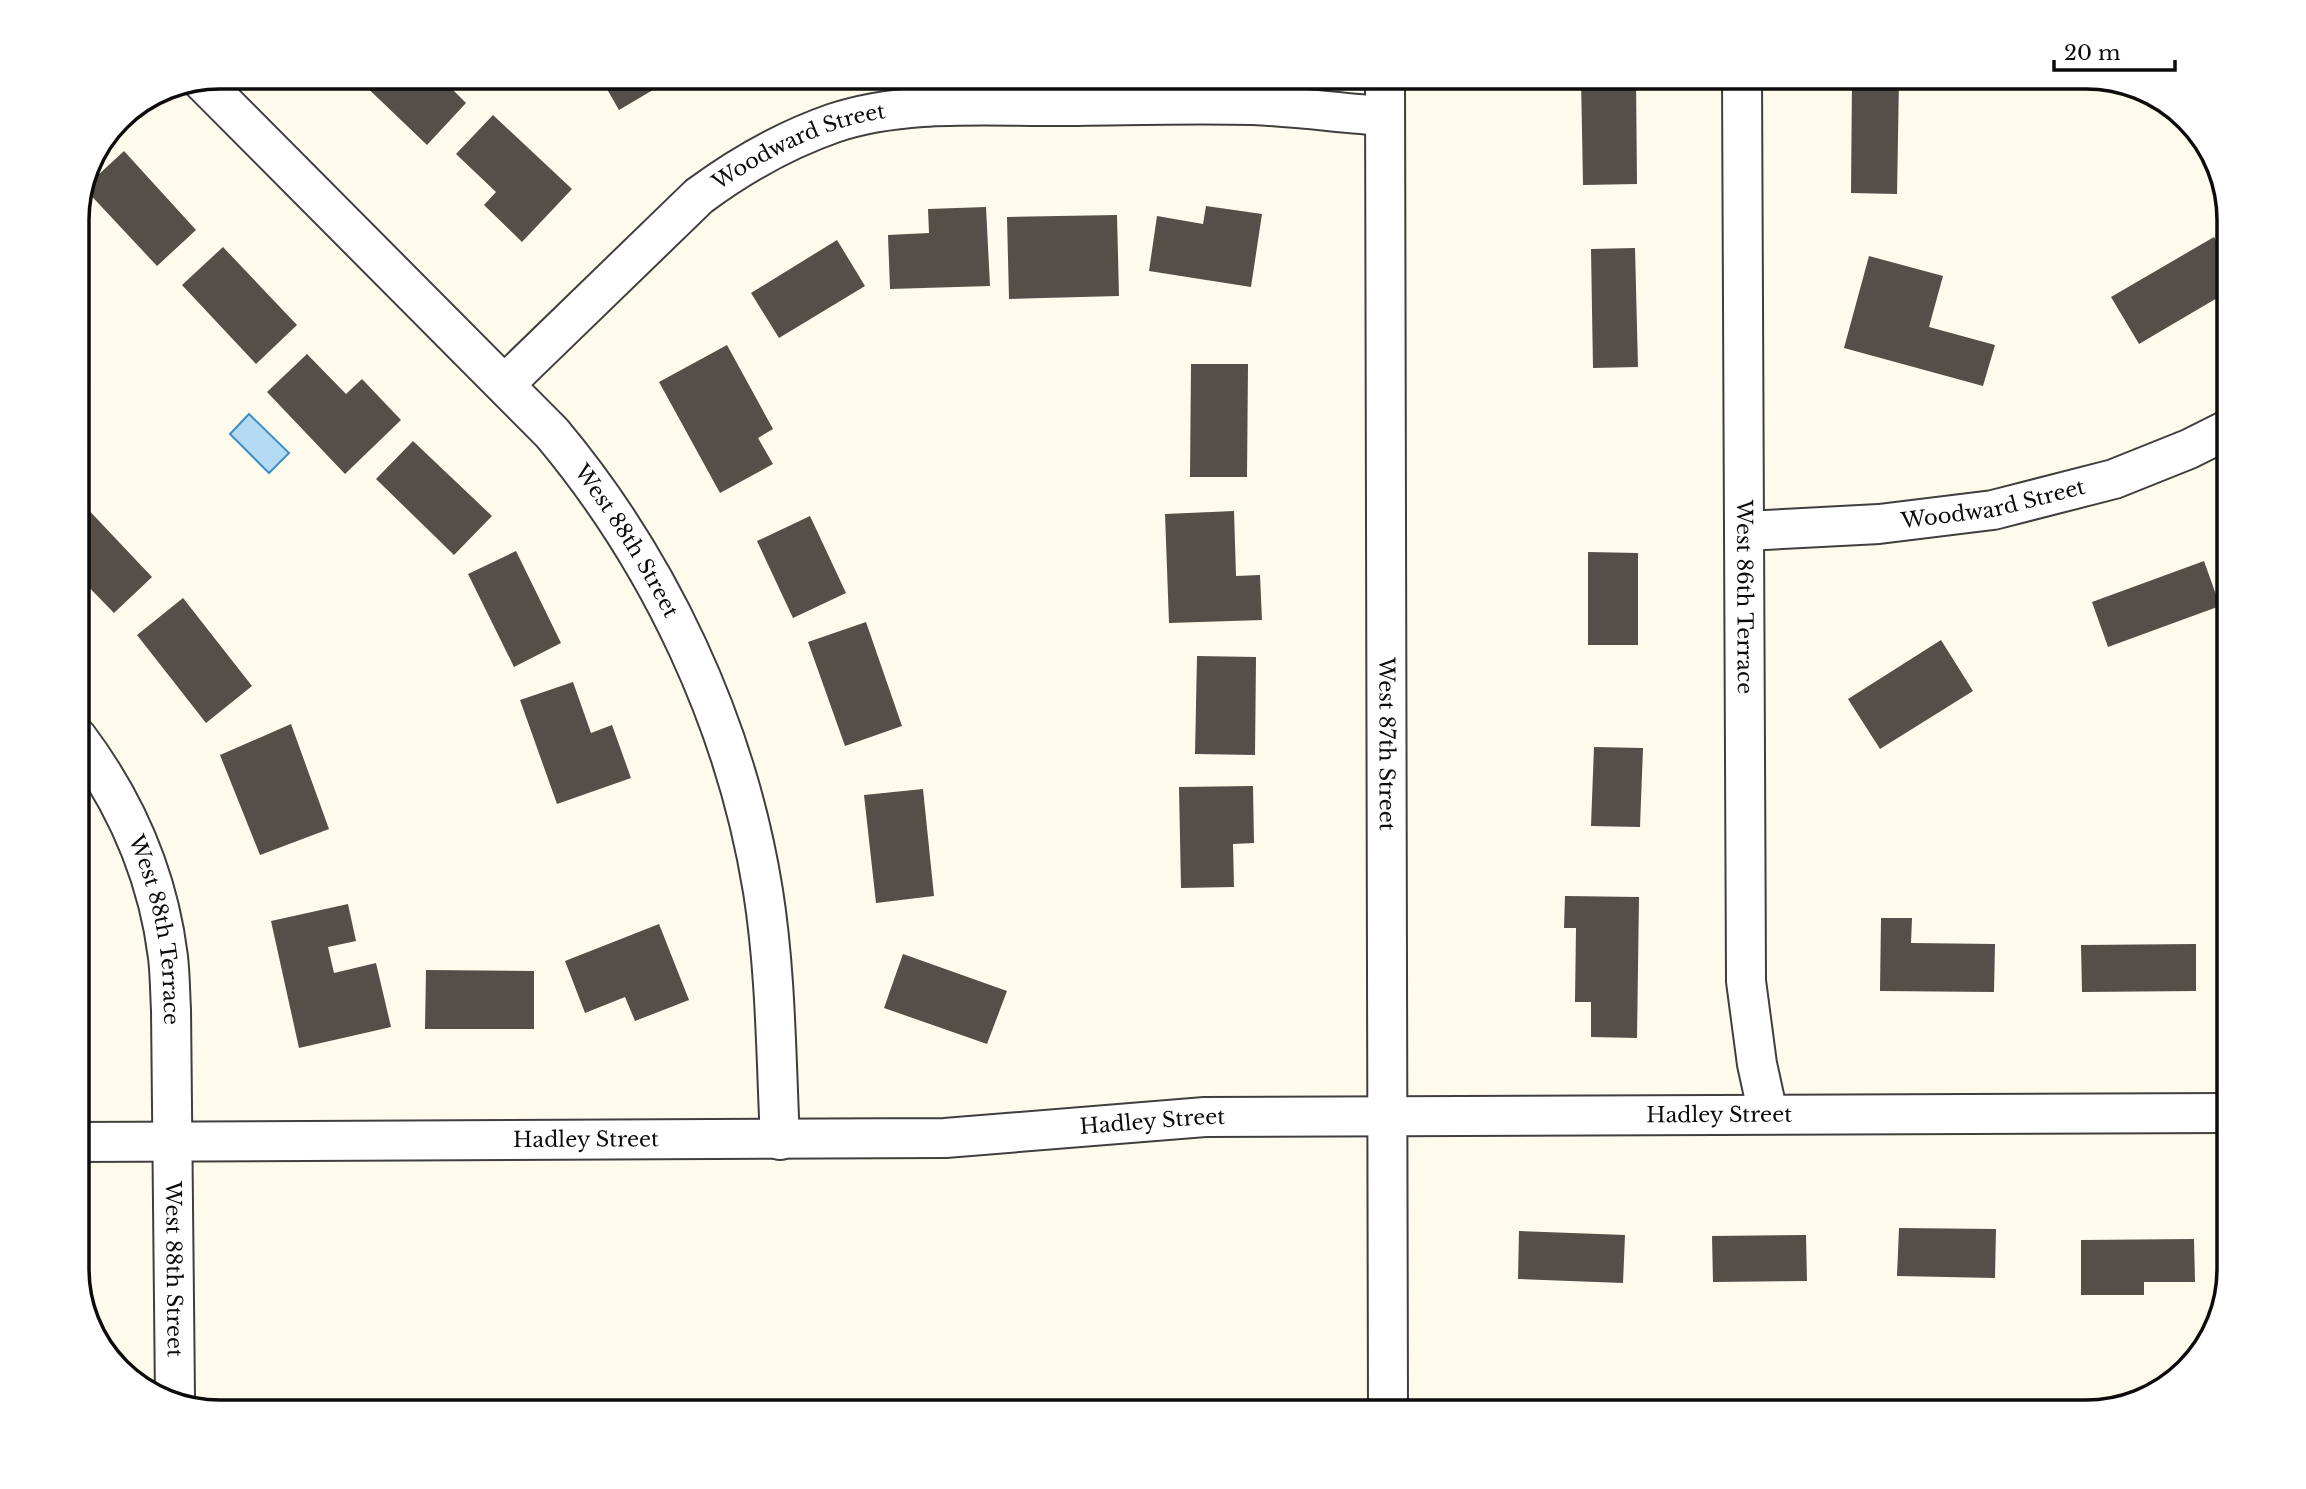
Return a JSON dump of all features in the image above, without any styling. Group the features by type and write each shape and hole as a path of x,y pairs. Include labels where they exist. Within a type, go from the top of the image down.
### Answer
{"street":[{"name":"West 87th Street","path":"1385,89 1388,1400"},
{"name":"West 86th Terrace","path":"1742,89 1746,981 1757,1064 1768,1114"},
{"name":"West 88th Street","path":"212,90 552,433 581,467 641,556 706,687 732,759 763,891 774,998 779,1140"},
{"name":"Woodward Street","path":"505,384 699,196 764,153 834,124 871,114 965,106 1254,105 1385,116"},
{"name":"Woodward Street","path":"1745,531 1879,524 1993,510 2114,480 2217,435"},
{"name":"West 88th Terrace","path":"90,754 136,836 150,876 168,956 172,1141"},
{"name":"Hadley Street","path":"90,1142 945,1138 1205,1117 2217,1113"},
{"name":"West 88th Street","path":"172,1141 175,1392"}],"water":[{"path":"249,414 289,453 269,473 230,434"}],"building":[{"path":"1581,89 1636,89 1637,184 1583,185"},
{"path":"1852,89 1899,89 1897,194 1851,193"},
{"path":"369,90 453,90 466,103 427,145"},
{"path":"607,90 653,90 619,110"},
{"path":"493,115 572,189 522,242 484,205 496,192 456,154"},
{"path":"124,151 196,230 157,266 92,196 97,176"},
{"path":"1206,206 1262,214 1251,287 1149,271 1157,216 1203,224"},
{"path":"986,207 990,286 890,289 888,235 929,233 928,209"},
{"path":"1117,215 1119,296 1009,299 1007,217"},
{"path":"2214,237 2217,242 2217,298 2139,344 2111,297"},
{"path":"837,240 865,286 779,338 751,293"},
{"path":"223,247 297,325 256,364 182,285"},
{"path":"1635,248 1638,367 1593,368 1591,249"},
{"path":"1869,256 1943,276 1929,327 1995,345 1983,386 1844,348"},
{"path":"727,345 773,429 758,438 773,464 720,493 659,382"},
{"path":"307,354 346,394 362,379 401,420 345,474 267,392"},
{"path":"1191,364 1248,364 1247,477 1190,477"},
{"path":"413,441 492,516 454,555 376,479"},
{"path":"90,511 152,577 114,613 90,588"},
{"path":"1234,511 1236,576 1260,575 1262,620 1169,623 1165,514"},
{"path":"810,516 846,593 793,618 757,541"},
{"path":"516,551 561,643 514,667 468,574"},
{"path":"1588,552 1638,553 1638,645 1588,645"},
{"path":"2204,561 2217,598 2217,607 2108,647 2092,602"},
{"path":"183,598 252,686 206,723 137,635"},
{"path":"866,622 902,726 845,746 808,642"},
{"path":"1941,640 1973,691 1880,749 1848,699"},
{"path":"1197,656 1256,657 1255,755 1195,754"},
{"path":"573,682 591,733 612,725 631,778 557,804 520,700"},
{"path":"291,724 329,829 260,855 220,755"},
{"path":"1594,747 1643,748 1640,827 1591,826"},
{"path":"1253,786 1254,843 1233,844 1234,887 1181,888 1179,787"},
{"path":"923,789 934,896 876,903 864,795"},
{"path":"1565,896 1639,897 1637,1038 1591,1037 1591,1002 1575,1002 1576,928 1564,928"},
{"path":"348,904 356,941 328,947 334,973 376,963 391,1027 299,1048 271,921"},
{"path":"1881,918 1912,918 1911,943 1995,944 1994,992 1880,991"},
{"path":"659,924 689,1000 635,1021 625,997 585,1013 565,961"},
{"path":"2196,944 2196,991 2082,992 2081,945"},
{"path":"903,954 1007,991 987,1044 884,1008"},
{"path":"426,970 534,971 534,1029 425,1029"},
{"path":"1899,1228 1996,1229 1995,1278 1897,1276"},
{"path":"1519,1231 1625,1235 1623,1283 1518,1279"},
{"path":"1806,1235 1807,1281 1713,1282 1712,1236"},
{"path":"2194,1239 2195,1282 2144,1282 2144,1295 2081,1295 2081,1240"}]}
